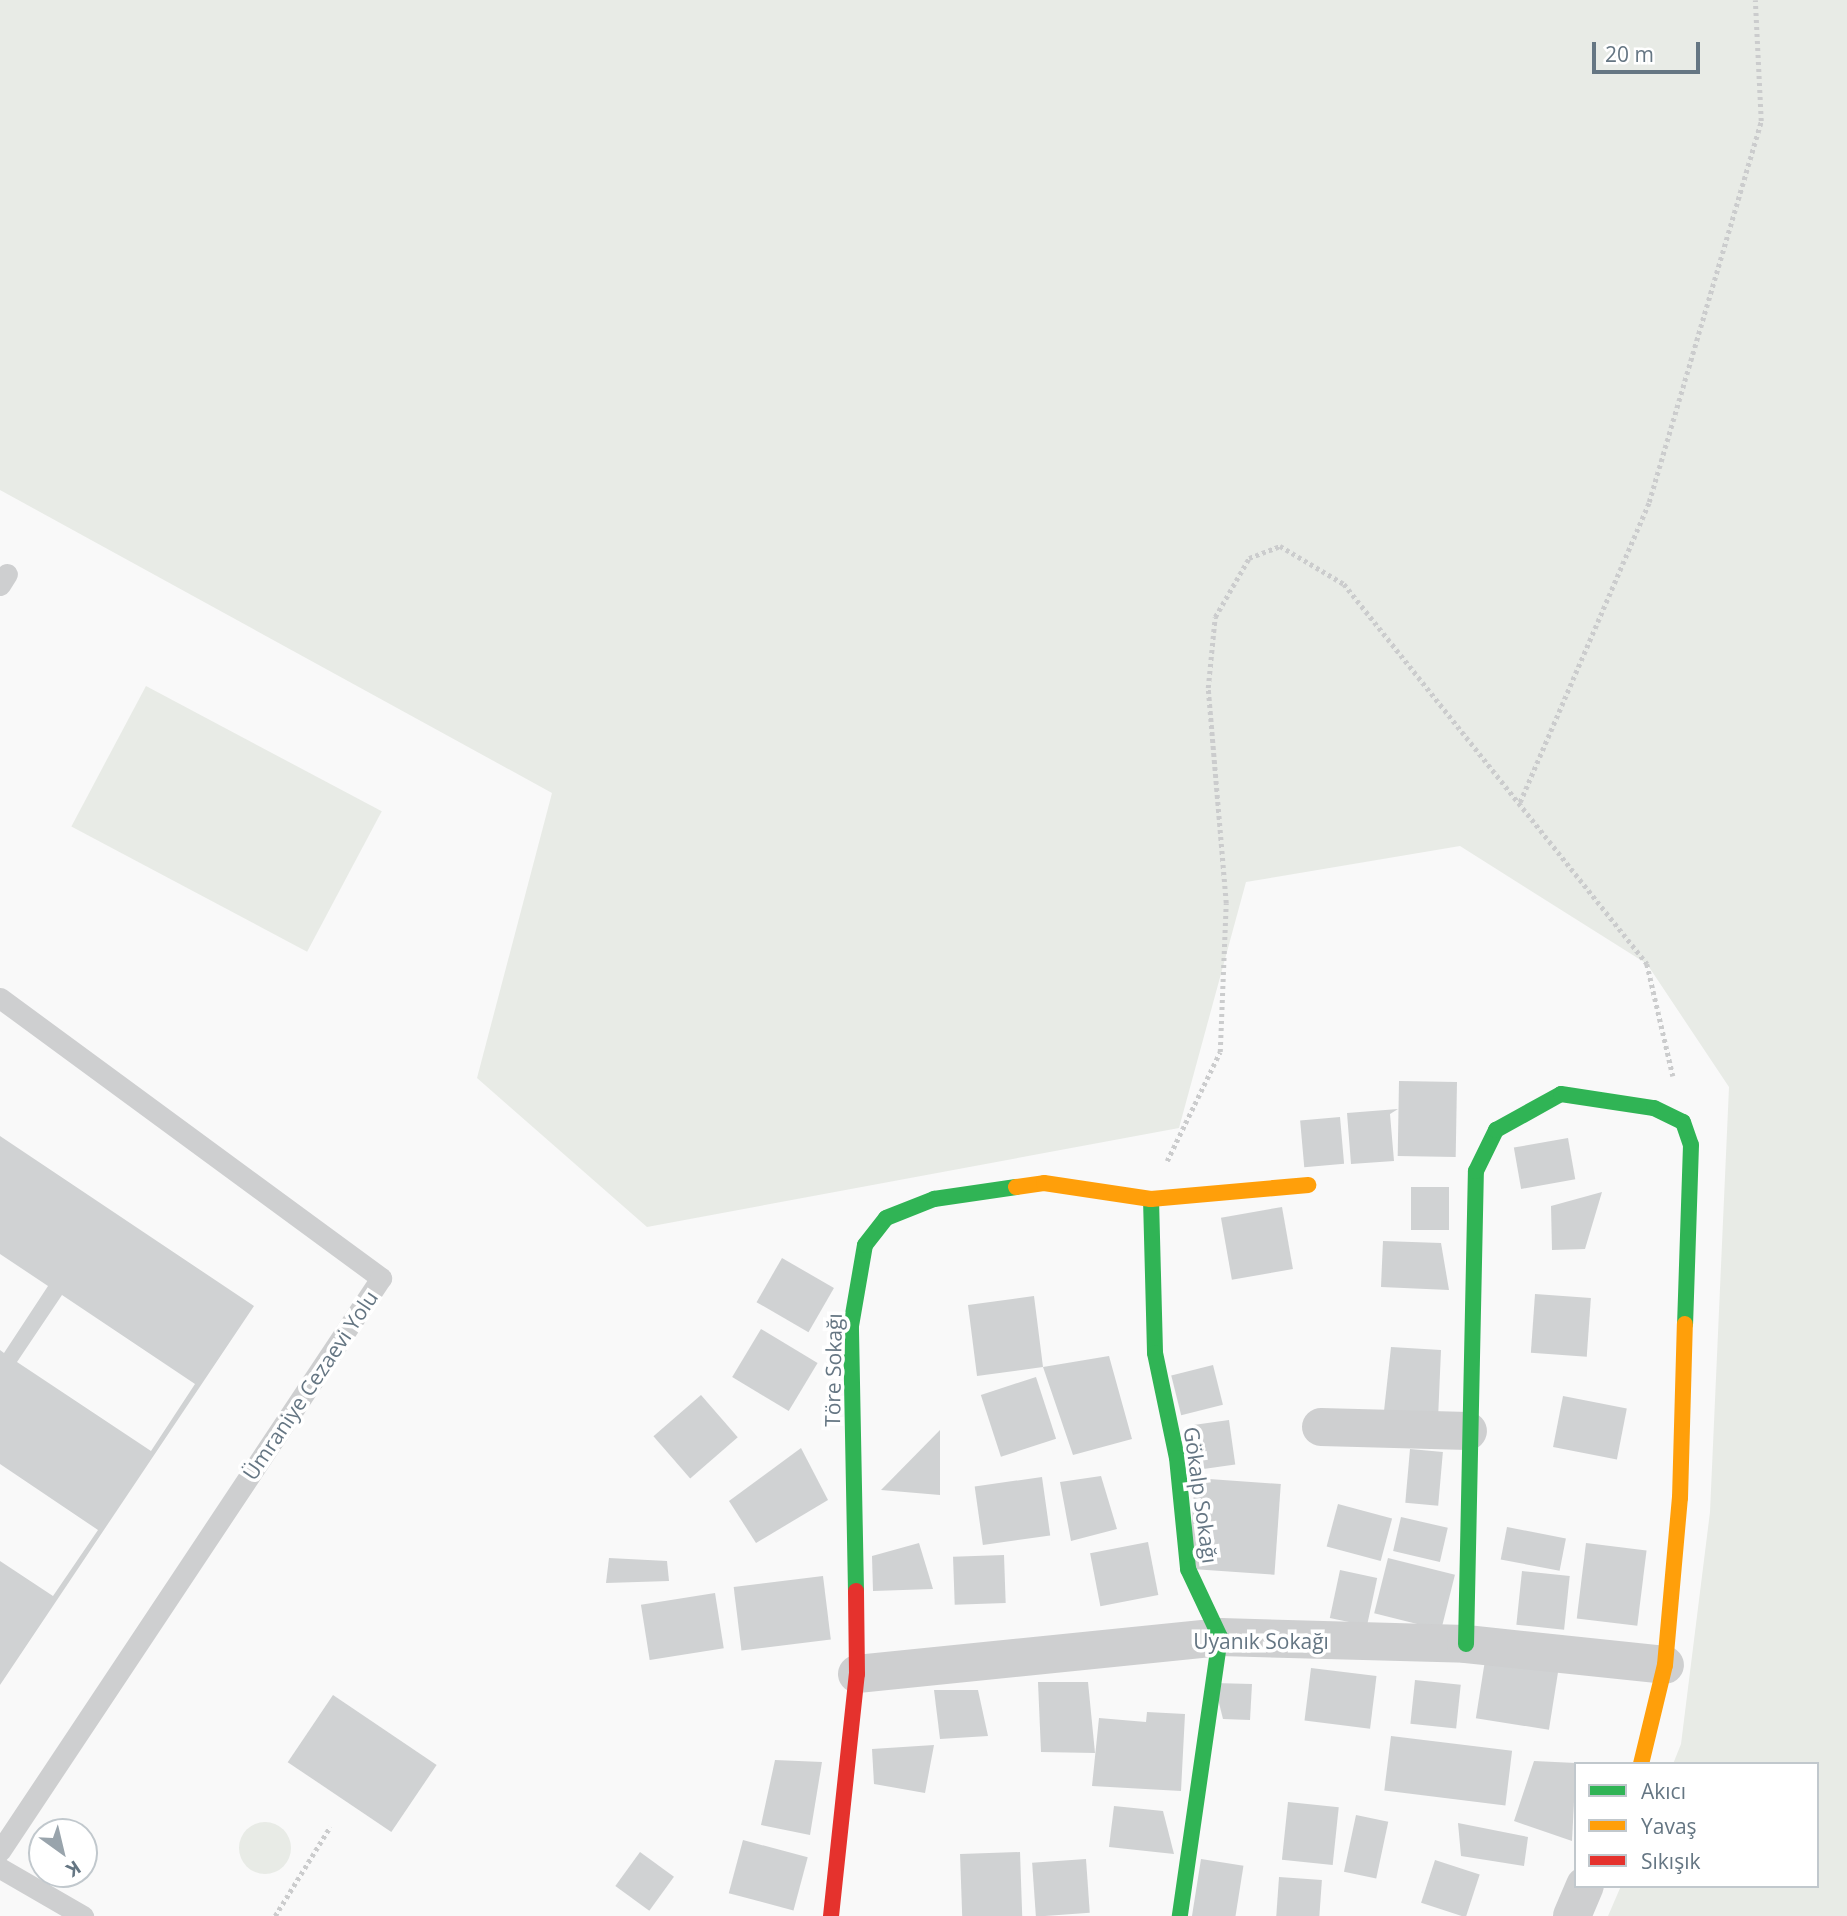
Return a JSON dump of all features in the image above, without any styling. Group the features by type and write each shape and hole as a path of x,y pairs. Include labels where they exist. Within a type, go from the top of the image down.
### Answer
{"street":[{"path":"1466,1644 1468,1430 1476,1171 1496,1129 1561,1094 1654,1108 1684,1122 1691,1145 1680,1485 1665,1665 1641,1762"},
{"name":"Töre Sokağı","path":"831,1916 858,1674 850,1325 865,1245 886,1219 934,1199 1044,1183 1151,1199 1308,1185"},
{"name":"Gökalp Sokağı","path":"1151,1199 1154,1353 1177,1458 1188,1569 1220,1637"},
{"path":"1321,1427 1468,1430"},
{"path":"1180,1916 1220,1637"},
{"name":"Uyanık Sokağı","path":"858,1674 1220,1637 1466,1644 1665,1665"},
{"path":"1572,1916 1584,1888"}],"lane":[{"name":"Ümraniye Cezaevi Yolu","path":"0,998 381,1279 0,1851"},
{"path":"0,1868 83,1916"}],"path":[{"path":"1520,802 1649,502 1761,121 1755,0"},
{"path":"1151,1199 1184,1119 1220,1052 1226,903 1208,688 1215,617 1249,558 1280,546 1344,584 1647,964 1684,1122"},
{"path":"275,1916 330,1827"}],"shaded area":[{"path":"0,0 1847,0 1847,1916 1608,1916 1620,1888 1819,1888 1819,1762 1674,1762 1681,1744 1710,1512 1729,1087 1647,964 1460,846 1246,882 1179,1128 647,1227 477,1078 552,793 0,490"},
{"path":"146,686 382,811 307,952 71,826"},
{"path":"265,1822 284,1829 291,1848 284,1867 265,1874 246,1867 239,1848 246,1829"}],"building":[{"path":"1399,1081 1457,1082 1456,1157 1398,1156"},
{"path":"1398,1109 1390,1114 1394,1161 1351,1164 1347,1113"},
{"path":"1340,1117 1344,1164 1304,1167 1300,1120"},
{"path":"0,1136 254,1306 0,1685 0,1561 53,1596 98,1530 0,1464 0,1350 4,1353 48,1286 0,1254","holes":["62,1295 195,1384 151,1451 17,1362"]},
{"path":"1568,1138 1575,1179 1521,1189 1514,1148"},
{"path":"1411,1187 1449,1187 1449,1230 1411,1230"},
{"path":"1602,1192 1585,1249 1552,1250 1551,1206"},
{"path":"1282,1207 1293,1269 1232,1280 1221,1218"},
{"path":"1383,1241 1441,1243 1449,1290 1381,1287"},
{"path":"782,1258 834,1288 808,1332 756,1302"},
{"path":"1535,1294 1591,1298 1587,1357 1531,1353"},
{"path":"1034,1296 1043,1367 977,1376 968,1305"},
{"path":"761,1329 818,1363 789,1411 732,1377"},
{"path":"1391,1347 1441,1350 1438,1419 1384,1411"},
{"path":"1109,1356 1132,1439 1073,1455 1043,1367"},
{"path":"1213,1365 1223,1405 1181,1415 1171,1375"},
{"path":"1036,1377 1056,1439 1001,1457 981,1395"},
{"path":"701,1395 738,1437 690,1479 653,1436"},
{"path":"1563,1396 1627,1408 1617,1459 1553,1447"},
{"path":"1229,1420 1235,1465 1193,1471 1186,1426"},
{"path":"940,1430 940,1495 881,1490"},
{"path":"801,1448 828,1500 756,1543 729,1501"},
{"path":"1410,1449 1443,1452 1438,1506 1405,1503"},
{"path":"1101,1476 1117,1529 1071,1541 1060,1482"},
{"path":"1042,1477 1050,1535 983,1545 975,1486"},
{"path":"1195,1478 1281,1484 1274,1575 1189,1569"},
{"path":"1338,1504 1392,1518 1381,1561 1327,1547"},
{"path":"1401,1517 1448,1528 1440,1562 1393,1551"},
{"path":"1507,1527 1566,1538 1560,1571 1501,1559"},
{"path":"1148,1542 1158,1595 1100,1606 1090,1553"},
{"path":"919,1543 933,1589 873,1591 872,1556"},
{"path":"1586,1543 1647,1550 1637,1626 1577,1618"},
{"path":"1004,1555 1006,1603 955,1605 953,1557"},
{"path":"609,1558 667,1561 669,1581 606,1583"},
{"path":"1388,1558 1455,1575 1441,1630 1374,1613"},
{"path":"1340,1570 1377,1578 1367,1626 1330,1618"},
{"path":"1522,1571 1570,1576 1564,1630 1516,1625"},
{"path":"823,1576 831,1640 741,1650 734,1587"},
{"path":"715,1593 724,1648 650,1660 641,1605"},
{"path":"1486,1654 1559,1666 1549,1730 1476,1718"},
{"path":"1311,1668 1377,1676 1370,1729 1305,1721"},
{"path":"1415,1680 1461,1685 1456,1729 1410,1724"},
{"path":"1038,1682 1088,1682 1095,1753 1041,1752"},
{"path":"1214,1683 1252,1684 1250,1720 1223,1719"},
{"path":"934,1690 978,1690 988,1736 940,1739"},
{"path":"333,1695 437,1765 391,1832 288,1762"},
{"path":"1147,1712 1185,1714 1181,1791 1092,1786 1099,1718 1146,1722"},
{"path":"1391,1736 1512,1751 1505,1805 1384,1791"},
{"path":"934,1745 925,1793 874,1784 872,1749"},
{"path":"775,1760 822,1762 810,1835 761,1825"},
{"path":"1534,1761 1574,1763 1572,1841 1514,1821"},
{"path":"1288,1802 1339,1807 1333,1865 1282,1860"},
{"path":"1114,1806 1163,1811 1174,1854 1109,1847"},
{"path":"1356,1815 1388,1822 1376,1879 1344,1872"},
{"path":"1458,1823 1528,1837 1524,1866 1461,1856"},
{"path":"743,1840 808,1857 793,1910 729,1893"},
{"path":"640,1852 674,1877 649,1911 615,1886"},
{"path":"1020,1852 1022,1916 962,1916 960,1854"},
{"path":"1086,1859 1090,1913 1036,1916 1032,1863"},
{"path":"1201,1859 1243,1866 1236,1916 1192,1916"},
{"path":"1435,1860 1480,1875 1466,1916 1421,1903"},
{"path":"1279,1877 1322,1880 1319,1916 1276,1916"}],"traffic: fast":[{"path":"1466,1644 1476,1171 1496,1130 1561,1094 1654,1108 1683,1122 1691,1145 1685,1324"},
{"path":"856,1591 851,1326 865,1245 886,1218 934,1199 1016,1187"},
{"path":"1151,1199 1155,1353 1177,1458 1188,1569 1220,1637 1180,1916"}],"traffic: slow":[{"path":"1016,1187 1044,1183 1151,1199 1308,1185"},
{"path":"1641,1762 1665,1665 1680,1498 1685,1324"}],"traffic: jam":[{"path":"831,1916 857,1674 856,1591"}]}
